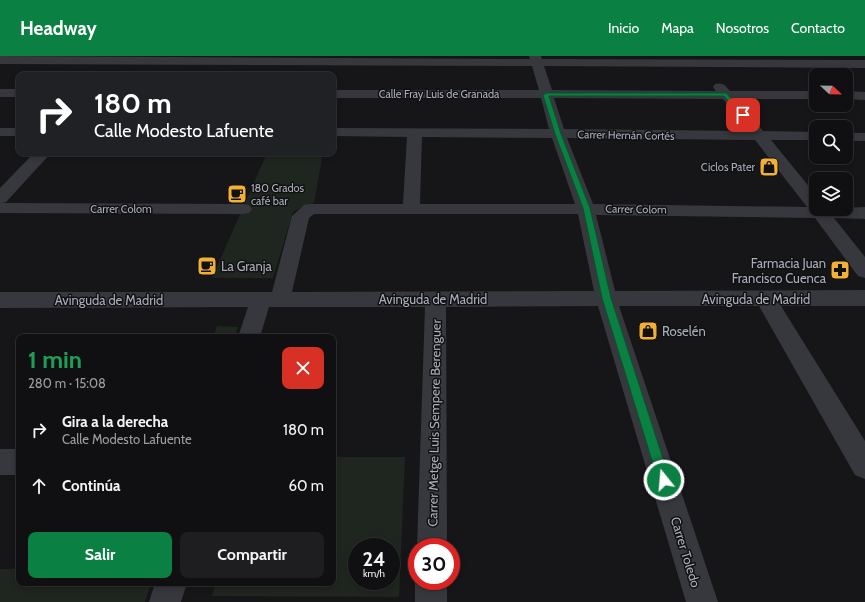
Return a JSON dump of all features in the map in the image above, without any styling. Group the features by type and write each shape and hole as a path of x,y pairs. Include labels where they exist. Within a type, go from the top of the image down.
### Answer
{"street":[{"path":"123,70 134,58"},
{"path":"0,60 134,58 536,59 699,60 865,64"},
{"path":"305,72 311,59"},
{"name":"Carrer Toledo","path":"536,59 558,134 586,208 606,298 702,602"},
{"path":"699,60 809,197"},
{"path":"0,93 16,93"},
{"name":"Calle Fray Luis de Granada","path":"336,94 548,103 673,95 809,95"},
{"path":"853,95 865,96"},
{"path":"0,132 16,132"},
{"name":"Carrer Hernán Cortés","path":"336,132 809,136"},
{"path":"411,209 415,133"},
{"path":"853,137 865,137"},
{"path":"0,198 8,181 39,156"},
{"name":"Carrer Colom","path":"0,208 242,209"},
{"name":"Carrer Colom","path":"271,299 301,216 310,209 809,209"},
{"name":"Carrer Colom","path":"853,212 865,213"},
{"path":"824,216 865,271"},
{"name":"Avinguda de Madrid","path":"0,300 865,298"},
{"path":"251,334 271,299"},
{"name":"Carrer Metge Luis Sempere Berenguer","path":"432,538 436,299"},
{"path":"766,299 865,466"},
{"path":"0,462 16,462"},
{"path":"165,602 170,586"},
{"path":"431,590 431,602"}],"shaded area":[{"path":"266,156 322,156 314,203 293,212 273,278 212,278"},
{"path":"217,326 238,327 236,334 214,334"},
{"path":"336,457 405,457 400,574 400,538 348,538 348,590 399,590 399,597 212,596 215,586 336,586"},
{"path":"0,569 16,569 16,586 150,586 145,602 0,602"}],"place":[{"name":"Ciclos Pater","path":"769,167"},
{"name":"180 Grados café bar","path":"237,194"},
{"name":"La Granja","path":"207,266"},
{"name":"Farmacia Juan Francisco Cuenca","path":"840,270"},
{"name":"Roselén","path":"648,331"}],"route":[{"path":"664,480 606,298 586,208 558,134 546,95 726,95 743,115"}]}
